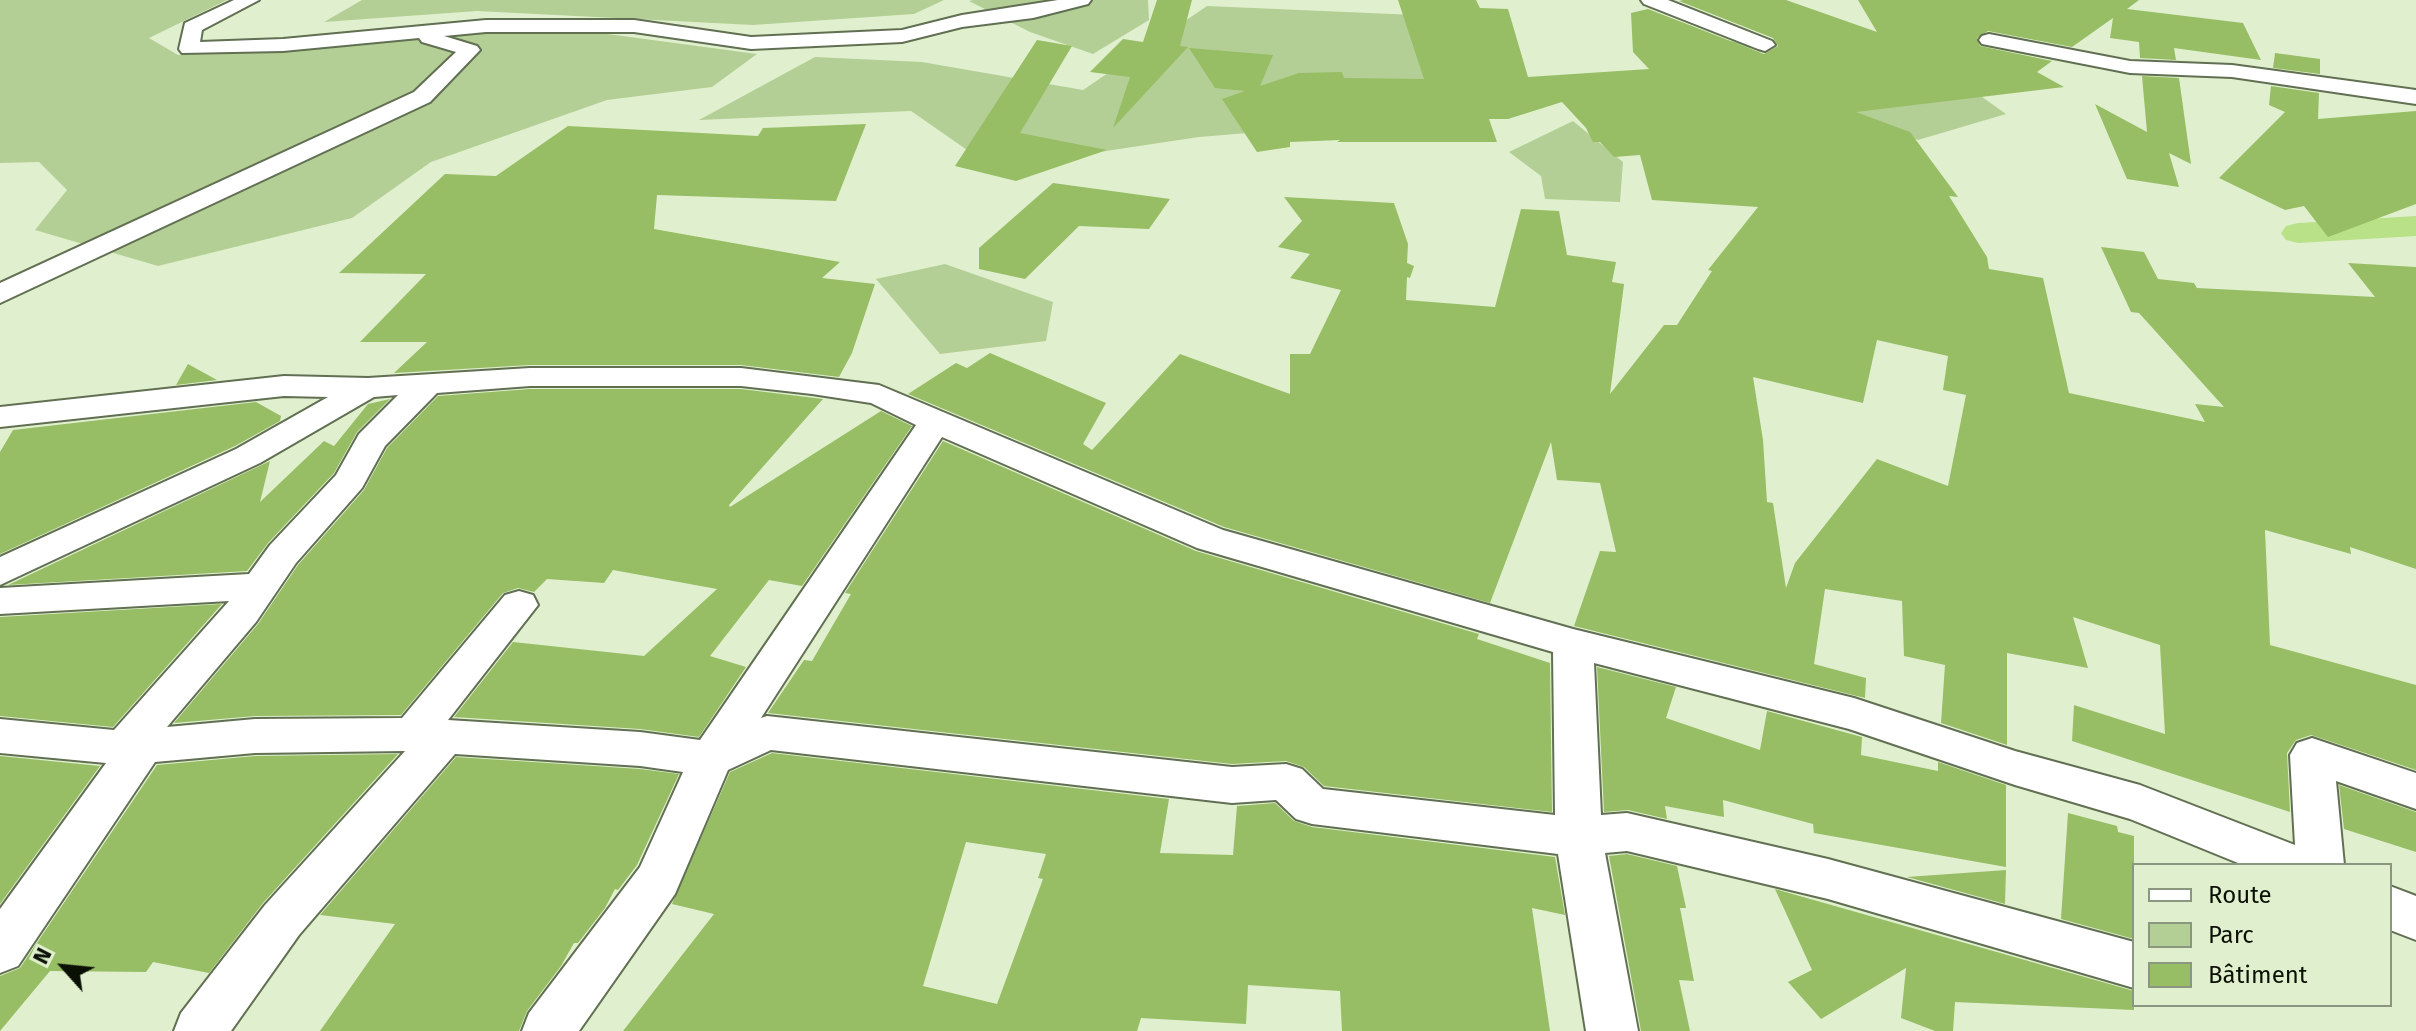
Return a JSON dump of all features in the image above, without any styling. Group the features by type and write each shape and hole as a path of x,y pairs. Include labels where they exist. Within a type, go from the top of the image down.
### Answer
{"street":[{"path":"249,0 192,27 189,49 416,35 486,26 634,26 751,43 887,37 962,21 1033,12 1081,0"},
{"path":"1651,0 1765,45"},
{"path":"0,294 422,97 470,50 416,35"},
{"path":"1989,40 2130,67 2232,71 2416,97"},
{"path":"0,417 284,386 368,388 530,377 741,377 879,395 935,422 1210,539 1573,643 1854,714 2015,768 2140,803 2289,863"},
{"path":"124,748 242,612 283,554 350,480 371,441 429,383"},
{"path":"1,596 368,388"},
{"path":"548,1031 658,880 711,759 935,422"},
{"path":"1,596 261,586"},
{"path":"200,1031 282,920 428,736 519,605"},
{"path":"1573,643 1579,837 1612,1031"},
{"path":"0,736 124,748 255,736 428,736 640,749 711,759 767,733 1232,785 1286,782 1312,806 1579,837 1627,832 1828,879 2132,964"},
{"path":"0,950 97,808 134,760 124,748"},
{"path":"2320,863 2312,755 2416,791"},
{"path":"2392,908 2416,918"}],"green space":[{"path":"0,0 227,0 149,38 178,55 271,51 548,26 757,54 712,87 607,100 431,162 352,218 158,266 35,230 67,190 39,162 0,163"},
{"path":"362,0 944,0 914,14 753,25 477,11 324,22"},
{"path":"1148,0 1149,20 1093,54 1030,32 969,1"},
{"path":"1207,6 1416,15 1502,61 1393,121 1199,137 993,168 911,111 699,120 815,57 922,62 1083,90"},
{"path":"1901,39 2006,114 1918,140 1821,107 1684,43 1742,41 1763,58"},
{"path":"1573,121 1623,162 1620,202 1545,199 1541,176 1509,152"},
{"path":"945,264 1053,302 1046,341 940,354 876,279"}],"building":[{"path":"1157,0 1192,0 1180,46 1188,47 1113,128 1130,77 1090,72 1123,39 1143,42"},
{"path":"1398,0 1476,0 1480,8 1508,9 1528,77 1649,69 1633,52 1631,13 1648,9 1764,54 1778,46 1773,38 1679,1 1683,0 1786,0 1877,32 1858,0 2139,0 2127,9 2243,23 2261,60 2174,48 2176,60 2140,58 2139,42 2110,38 2113,18 2072,47 1988,31 1977,38 1980,46 2052,61 2037,72 2064,87 1856,112 1910,132 1958,197 1949,196 1987,257 1989,269 2043,278 2069,393 2205,422 2195,404 2224,407 2139,313 2131,312 2101,247 2144,252 2158,279 2194,283 2197,288 2375,297 2348,263 2416,267 2416,569 2350,547 2351,554 2265,530 2270,645 2416,685 2416,770 2311,735 2296,740 2287,753 2290,812 2072,741 2074,705 2165,734 2160,645 2073,617 2088,668 2007,653 2007,745 1941,723 1945,665 1904,656 1902,601 1825,589 1814,664 1866,678 1865,698 1574,626 1600,551 1616,552 1600,483 1557,480 1551,442 1490,603 1224,527 908,394 956,363 967,368 990,353 1106,403 1083,444 1092,450 1180,354 1290,394 1290,354 1310,354 1341,290 1290,278 1310,254 1278,247 1302,221 1284,197 1394,203 1408,244 1407,263 1414,266 1410,278 1407,277 1406,300 1495,307 1521,209 1559,211 1567,255 1616,262 1612,282 1624,284 1610,394 1664,325 1677,325 1712,271 1708,270 1758,207 1652,200 1640,155 1614,157 1600,142 1593,142 1586,128 1562,102 1508,119 1489,119 1497,142 1290,142 1290,147 1257,152 1222,99 1245,91 1215,88 1189,48 1273,55 1260,86 1299,73 1342,72 1344,78 1424,79","holes":["1877,340 1948,356 1943,390 1966,395 1948,486 1877,459 1795,563 1786,588 1773,503 1767,502 1763,440 1753,377 1863,403"]},
{"path":"1037,40 1072,46 1020,133 1107,150 1016,181 955,166"},
{"path":"2275,53 2320,59 2320,74 2273,68"},
{"path":"2142,76 2179,78 2191,164 2169,153 2179,187 2127,179 2095,104 2147,132"},
{"path":"2271,86 2319,93 2318,119 2416,111 2416,204 2328,237 2304,206 2285,210 2219,178 2285,112 2269,105"},
{"path":"866,124 836,201 657,195 654,229 840,262 822,278 875,284 852,353 839,377 741,365 530,365 394,373 427,342 360,342 426,274 339,273 445,174 496,176 568,126 758,136 763,128"},
{"path":"1053,183 1170,199 1149,229 1079,226 1025,279 979,269 979,248"},
{"path":"188,364 217,380 176,385"},
{"path":"530,389 741,389 823,399 730,507 881,411 912,426 802,586 769,580 710,656 746,667 699,737 640,729 454,717 513,642 644,656 717,589 613,570 604,583 547,579 534,592 518,588 503,593 401,715 255,716 174,723 258,624 298,565 364,490 387,448 438,396"},
{"path":"390,399 357,432 334,473 268,543 247,571 8,585 270,461 260,502 324,441 334,446 368,404"},
{"path":"256,402 281,416 280,421 235,446 0,554 0,452 13,430"},
{"path":"943,441 1196,551 1479,634 1477,639 1550,663 1552,812 1324,786 1304,767 1286,761 1232,764 768,713 804,660 812,661 851,594 845,593"},
{"path":"222,604 113,727 0,716 0,617"},
{"path":"1597,667 1676,687 1666,718 1760,750 1767,711 1862,737 1861,755 1938,771 1938,762 2006,785 2006,867 1814,833 1813,824 1723,800 1724,817 1665,806 1667,819 1628,810 1604,812"},
{"path":"772,753 1169,799 1160,853 1233,855 1237,806 1275,803 1294,821 1312,827 1555,857 1565,915 1532,908 1550,1031 1342,1031 1340,991 1248,985 1246,1024 1141,1018 1137,1031 623,1031 714,914 672,904 730,772","holes":["966,842 1046,854 1038,878 1043,879 997,1004 923,986"]},
{"path":"398,754 263,903 209,973 153,962 146,972 50,971 0,1031 0,976 20,968 157,765 255,756"},
{"path":"0,756 100,766 0,904"},
{"path":"456,757 679,774 637,865 618,890 615,889 605,908 578,943 574,943 527,1011 519,1031 320,1031 395,924 320,915"},
{"path":"2339,785 2416,812 2416,852 2344,829"},
{"path":"2068,813 2117,826 2118,832 2134,836 2132,938 2061,919"},
{"path":"1627,854 1677,866 1686,908 1680,908 1694,981 1679,980 1690,1031 1641,1031 1609,856"},
{"path":"2006,870 2005,904 1907,877"},
{"path":"1775,889 2132,990 2134,1010 1955,1002 1953,1031 1935,1031 1901,1018 1906,968 1821,1019 1788,982 1812,970"}],"waterway":[{"path":"2298,233 2416,226"}]}
